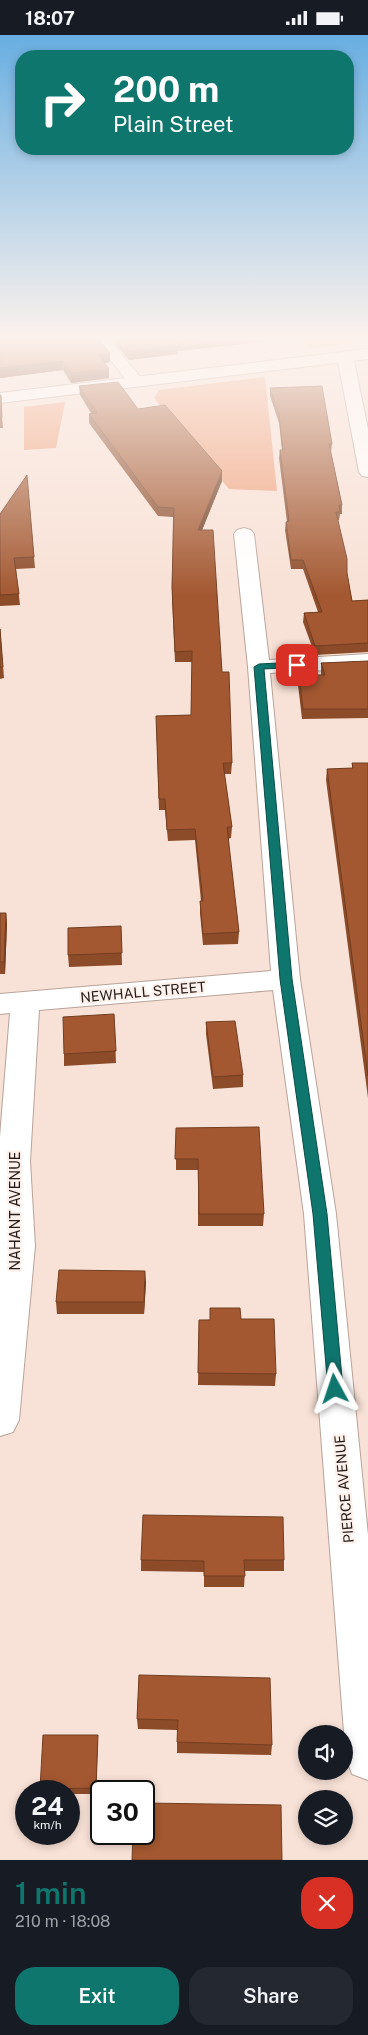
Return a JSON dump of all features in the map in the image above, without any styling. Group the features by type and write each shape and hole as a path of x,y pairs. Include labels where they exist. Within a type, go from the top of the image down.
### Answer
{"street":[{"path":"359,425 368,471"},
{"name":"PIERCE AVENUE","path":"244,534 259,667 286,979 320,1214 368,1758"},
{"path":"259,667 368,661"},
{"name":"NEWHALL STREET","path":"13,1003 286,979"},
{"name":"NAHANT AVENUE","path":"0,1420 14,1161 13,1003"}],"shaded area":[{"path":"24,425 60,425 56,448 24,450"},
{"path":"176,425 270,425 277,491 229,489"}],"building":[{"path":"97,425 182,425 222,471 198,530 213,530 222,672 229,672 232,763 223,763 232,827 227,827 239,932 203,934 200,901 203,901 195,829 167,830 165,799 159,799 156,716 191,715 192,651 175,652 172,587 174,508 158,507"},
{"path":"280,425 329,425 332,444 329,444 342,505 339,505 340,512 336,512 347,559 347,573 352,601 368,600 368,643 315,646 304,613 322,612 303,560 291,560 286,522 289,521 280,450 283,450"},
{"path":"27,475 34,557 14,558 19,594 0,595 0,514"},
{"path":"0,629 3,667 0,667"},
{"path":"368,661 368,709 303,709 299,675 325,675 321,663"},
{"path":"352,763 368,763 368,1076 327,769 353,768"},
{"path":"0,913 6,913 4,962 0,962"},
{"path":"121,926 122,953 68,955 68,928"},
{"path":"114,1014 116,1051 64,1054 63,1017"},
{"path":"235,1021 243,1075 213,1077 206,1022"},
{"path":"259,1127 264,1214 199,1214 198,1159 175,1159 176,1128"},
{"path":"59,1270 145,1271 144,1302 56,1302"},
{"path":"210,1308 240,1308 241,1319 274,1319 276,1374 198,1373 199,1320 210,1320"},
{"path":"143,1515 283,1517 284,1560 244,1560 245,1576 204,1576 204,1561 141,1560"},
{"path":"139,1675 270,1678 272,1745 177,1742 178,1720 137,1719"},
{"path":"43,1735 98,1735 96,1780 90,1780 90,1788 80,1788 80,1780 40,1780"},
{"path":"155,1803 281,1805 282,1860 132,1860 133,1845 155,1845"}],"route":[{"path":"297,665 259,667 286,979 320,1214 335,1389"}]}
